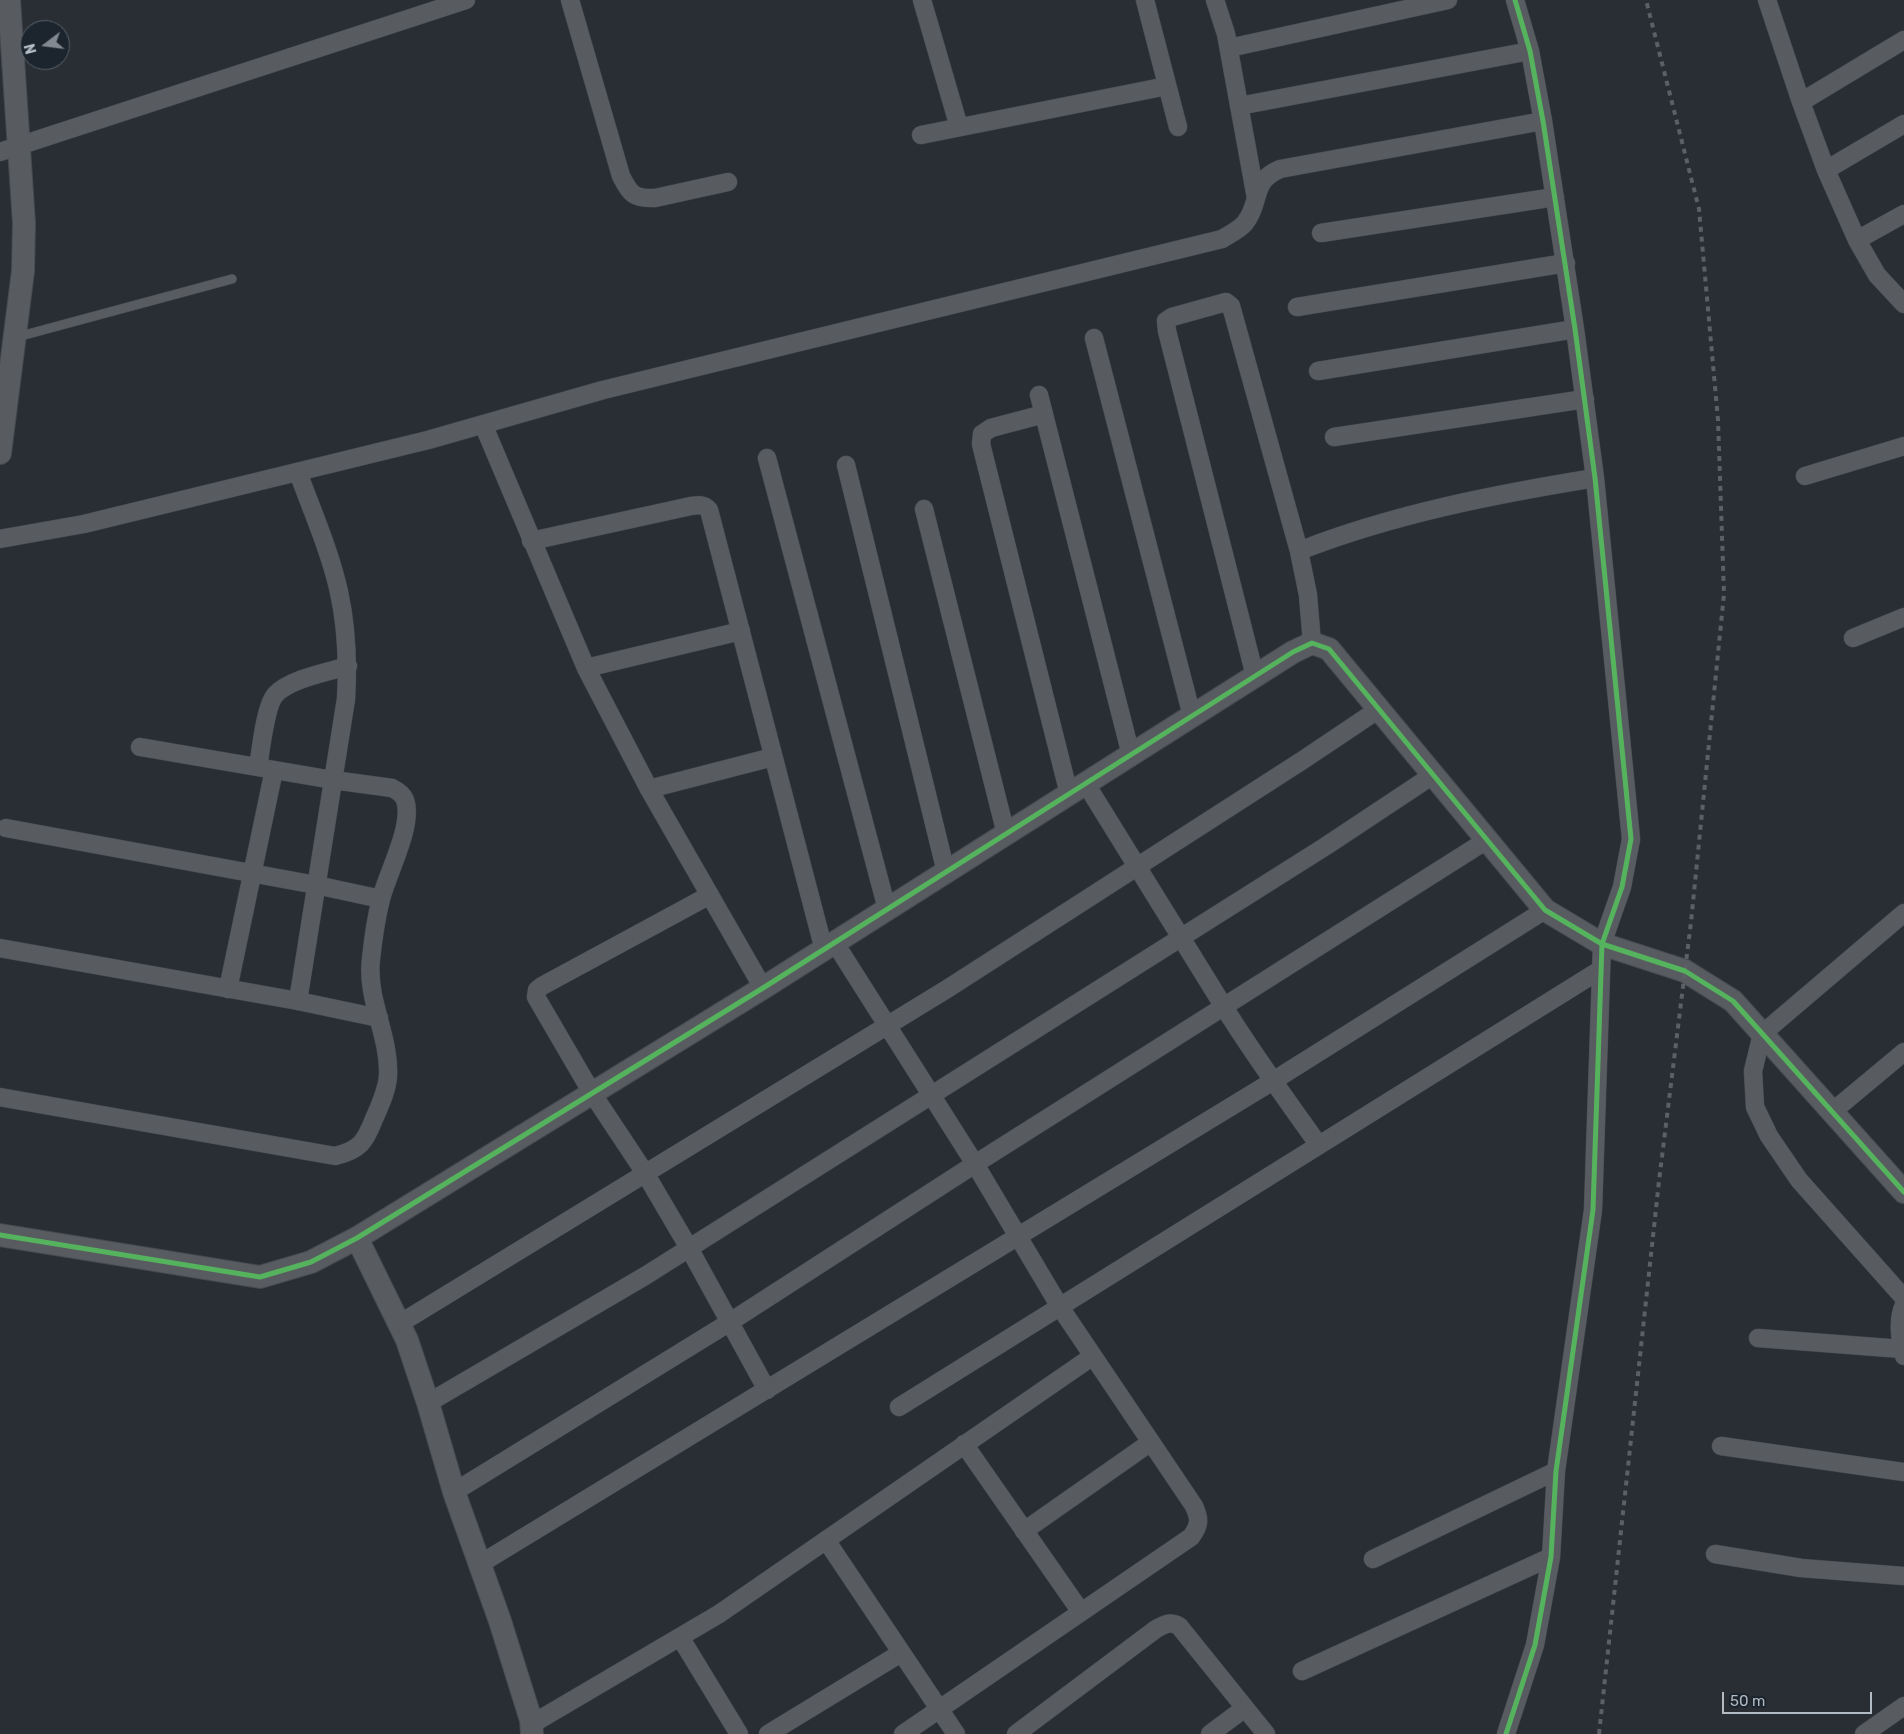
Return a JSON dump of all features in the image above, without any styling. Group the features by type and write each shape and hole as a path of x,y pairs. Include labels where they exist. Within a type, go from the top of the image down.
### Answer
{"street":[{"path":"0,453 5,371 14,337 23,271 24,223 10,149 9,0"},
{"path":"10,149 466,0"},
{"path":"570,0 621,176 627,189 634,195 642,198 654,198 728,182"},
{"path":"922,0 959,127"},
{"path":"1145,0 1178,127"},
{"path":"1215,0 1229,48 1256,199"},
{"path":"1229,48 1448,0"},
{"path":"1506,1734 1535,1645 1551,1557 1556,1471 1593,1210 1602,944 1622,887 1631,839 1595,478 1585,399 1566,263 1543,121 1530,51 1515,0"},
{"path":"1772,2 1801,102 1826,170 1856,240 1877,275 1903,303"},
{"path":"1801,102 1904,40"},
{"path":"1239,106 1530,51"},
{"path":"921,135 1168,86"},
{"path":"0,539 84,524 298,472 428,440 603,390 1222,239 1235,232 1245,223 1265,177 1280,168 1543,121"},
{"path":"1826,170 1904,124"},
{"path":"1321,233 1555,197"},
{"path":"1856,240 1904,214"},
{"path":"1297,307 1566,263"},
{"path":"1255,676 1167,331 1166,324 1168,319 1226,302 1231,306 1299,551 1308,595 1312,643"},
{"path":"1318,371 1575,329"},
{"path":"1094,338 1192,716"},
{"path":"1039,394 1131,755"},
{"path":"1334,437 1585,399"},
{"path":"1044,414 991,428 982,434 981,444 1077,789 1138,867 1224,1008 1272,1081 1318,1144"},
{"path":"484,424 586,668 650,789 763,988"},
{"path":"1805,476 1904,446"},
{"path":"767,458 887,909"},
{"path":"846,465 946,872"},
{"path":"298,472 326,546 339,591 345,626 348,666 346,699 298,1001"},
{"path":"1299,551 1360,529 1510,492 1595,478"},
{"path":"531,540 691,506 706,506 712,518 773,757 829,946 887,1025 975,1164 1060,1307 1194,1506 1199,1518 1198,1528 1191,1537 903,1734"},
{"path":"924,509 1006,834"},
{"path":"1853,638 1904,617"},
{"path":"586,668 741,631"},
{"path":"0,1235 260,1276 311,1262 356,1238 763,988 1293,652 1312,643 1329,649 1545,910 1602,944 1685,971 1732,1001 1904,1192"},
{"path":"228,989 252,873 266,769 269,707 274,696 292,684 348,666"},
{"path":"399,1324 887,1025 1138,867 1378,709"},
{"path":"0,1097 335,1156 350,1152 360,1146 366,1138 384,1098 388,1077 388,1060 372,995 370,977 381,899 397,856 407,817 405,799 399,791 392,788 333,780 140,747"},
{"path":"650,789 773,757"},
{"path":"428,1403 645,1276 1326,846 1433,775"},
{"path":"6,828 316,885 381,899"},
{"path":"454,1492 730,1322 975,1164 1487,840"},
{"path":"710,895 537,990 536,996 592,1093 645,1173 689,1248 767,1390"},
{"path":"480,1564 1272,1081 1545,910"},
{"path":"1904,913 1762,1034 1753,1070 1755,1107 1769,1136 1799,1180 1904,1298"},
{"path":"0,948 298,1001 379,1018"},
{"path":"899,1407 1318,1144 1600,970"},
{"path":"1832,1112 1904,1052"},
{"path":"356,1238 407,1340 454,1492 500,1621 532,1729 719,1614 1092,1356"},
{"path":"1758,1338 1903,1352 1900,1312 1904,1305"},
{"path":"1024,1531 1151,1442"},
{"path":"964,1444 1081,1612"},
{"path":"1721,1446 1904,1472"},
{"path":"1373,1559 1556,1471"},
{"path":"826,1540 956,1734"},
{"path":"1715,1554 1801,1568 1904,1576"},
{"path":"1302,1671 1551,1557"},
{"path":"1016,1734 1156,1629 1168,1623 1179,1626 1266,1734"},
{"path":"680,1637 739,1734"},
{"path":"768,1734 901,1653"},
{"path":"1864,1734 1904,1706"},
{"path":"1210,1734 1245,1708"}],"lane":[{"path":"14,337 232,280"}],"railway":[{"path":"1599,1734 1659,1181 1691,922 1724,594 1718,420 1699,209 1646,0"}],"cycle path":[{"path":"1506,1734 1535,1645 1551,1557 1556,1471 1593,1210 1602,944 1622,887 1631,839 1595,478 1575,329 1543,121 1530,51 1515,0"},
{"path":"0,1235 260,1277 311,1262 357,1238 763,988 1293,652 1312,643 1329,649 1545,910 1602,944 1685,971 1733,1001 1904,1192"}]}
